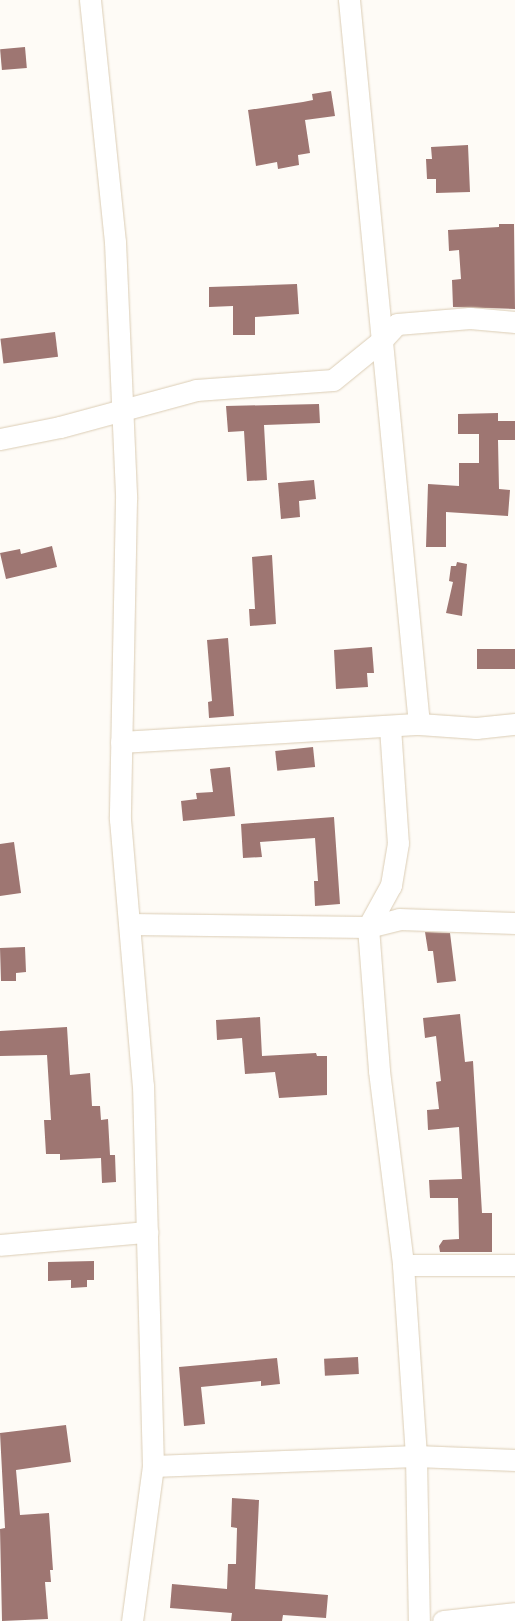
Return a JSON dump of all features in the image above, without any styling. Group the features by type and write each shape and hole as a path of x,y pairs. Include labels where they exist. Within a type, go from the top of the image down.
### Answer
{"street":[{"path":"90,0 115,242 126,499 120,819 144,1084 153,1466 132,1621"},
{"path":"349,0 419,724"},
{"path":"0,439 196,390 333,380 381,341 397,324 470,318 515,322"},
{"path":"121,742 419,724 476,728 515,724"},
{"path":"390,727 398,843 391,885 368,927 379,1072 403,1265 416,1456 419,1621"},
{"path":"130,924 368,927 399,919 515,923"},
{"path":"0,1245 147,1232"},
{"path":"403,1265 515,1265"},
{"path":"153,1466 416,1456 515,1460"},
{"path":"443,1621 515,1613"}],"building":[{"path":"25,47 27,68 2,70 0,49"},
{"path":"331,91 335,116 305,120 310,153 298,155 299,165 278,169 277,162 256,166 248,110 313,100 312,94"},
{"path":"468,145 470,192 436,193 436,179 427,179 426,159 432,159 431,147"},
{"path":"499,224 514,224 515,309 453,307 452,280 461,279 459,250 449,251 448,230 499,227"},
{"path":"297,284 299,314 255,317 255,335 233,335 233,306 209,307 209,287"},
{"path":"55,332 58,357 3,364 0,339"},
{"path":"319,404 320,423 264,425 267,480 247,481 244,431 228,432 226,406"},
{"path":"498,413 498,421 515,421 515,440 498,440 499,489 510,490 508,516 446,512 446,547 426,547 428,484 459,486 459,463 479,463 479,434 458,434 458,414"},
{"path":"314,480 316,499 299,501 300,517 281,519 278,483"},
{"path":"52,546 57,567 6,579 0,553 20,549 21,554"},
{"path":"272,555 276,624 250,626 249,609 255,609 252,557"},
{"path":"457,562 467,564 462,616 446,613 453,582 449,581 451,566 456,566"},
{"path":"228,638 234,716 209,718 208,702 212,701 207,640"},
{"path":"372,647 374,673 367,673 368,687 336,689 334,650"},
{"path":"477,649 515,649 515,669 477,669"},
{"path":"313,747 315,767 277,771 275,751"},
{"path":"230,767 235,816 183,821 181,801 197,799 196,793 213,792 210,769"},
{"path":"334,817 340,904 315,906 314,881 318,881 315,838 260,842 262,857 243,858 241,824"},
{"path":"14,842 21,893 0,896 0,844"},
{"path":"425,932 450,933 456,981 437,983 433,951 428,951"},
{"path":"25,947 26,972 16,973 16,981 1,981 0,948"},
{"path":"460,1014 465,1062 473,1061 482,1213 492,1213 492,1252 440,1252 439,1246 443,1240 459,1239 458,1198 430,1198 429,1180 462,1179 459,1127 428,1130 427,1110 439,1109 436,1082 441,1081 436,1036 425,1038 423,1018"},
{"path":"260,1017 262,1056 316,1053 317,1056 327,1056 327,1095 279,1098 275,1072 245,1074 242,1038 217,1040 216,1020"},
{"path":"67,1027 70,1075 90,1073 92,1106 100,1106 101,1120 108,1119 110,1155 115,1155 116,1182 102,1183 101,1158 60,1160 60,1154 46,1154 44,1120 51,1120 47,1055 0,1056 0,1031"},
{"path":"94,1261 94,1280 87,1280 87,1287 71,1288 71,1280 48,1281 48,1262"},
{"path":"358,1357 359,1374 325,1376 324,1359"},
{"path":"277,1358 280,1384 261,1386 261,1381 201,1387 205,1424 184,1426 179,1367"},
{"path":"66,1425 71,1462 16,1470 20,1515 49,1513 53,1570 50,1570 51,1582 45,1582 48,1619 2,1621 0,1529 5,1528 0,1433"},
{"path":"232,1498 259,1500 255,1589 328,1595 326,1618 283,1615 282,1621 231,1621 232,1613 170,1608 172,1584 227,1589 228,1564 236,1564 237,1528 231,1527"}]}
